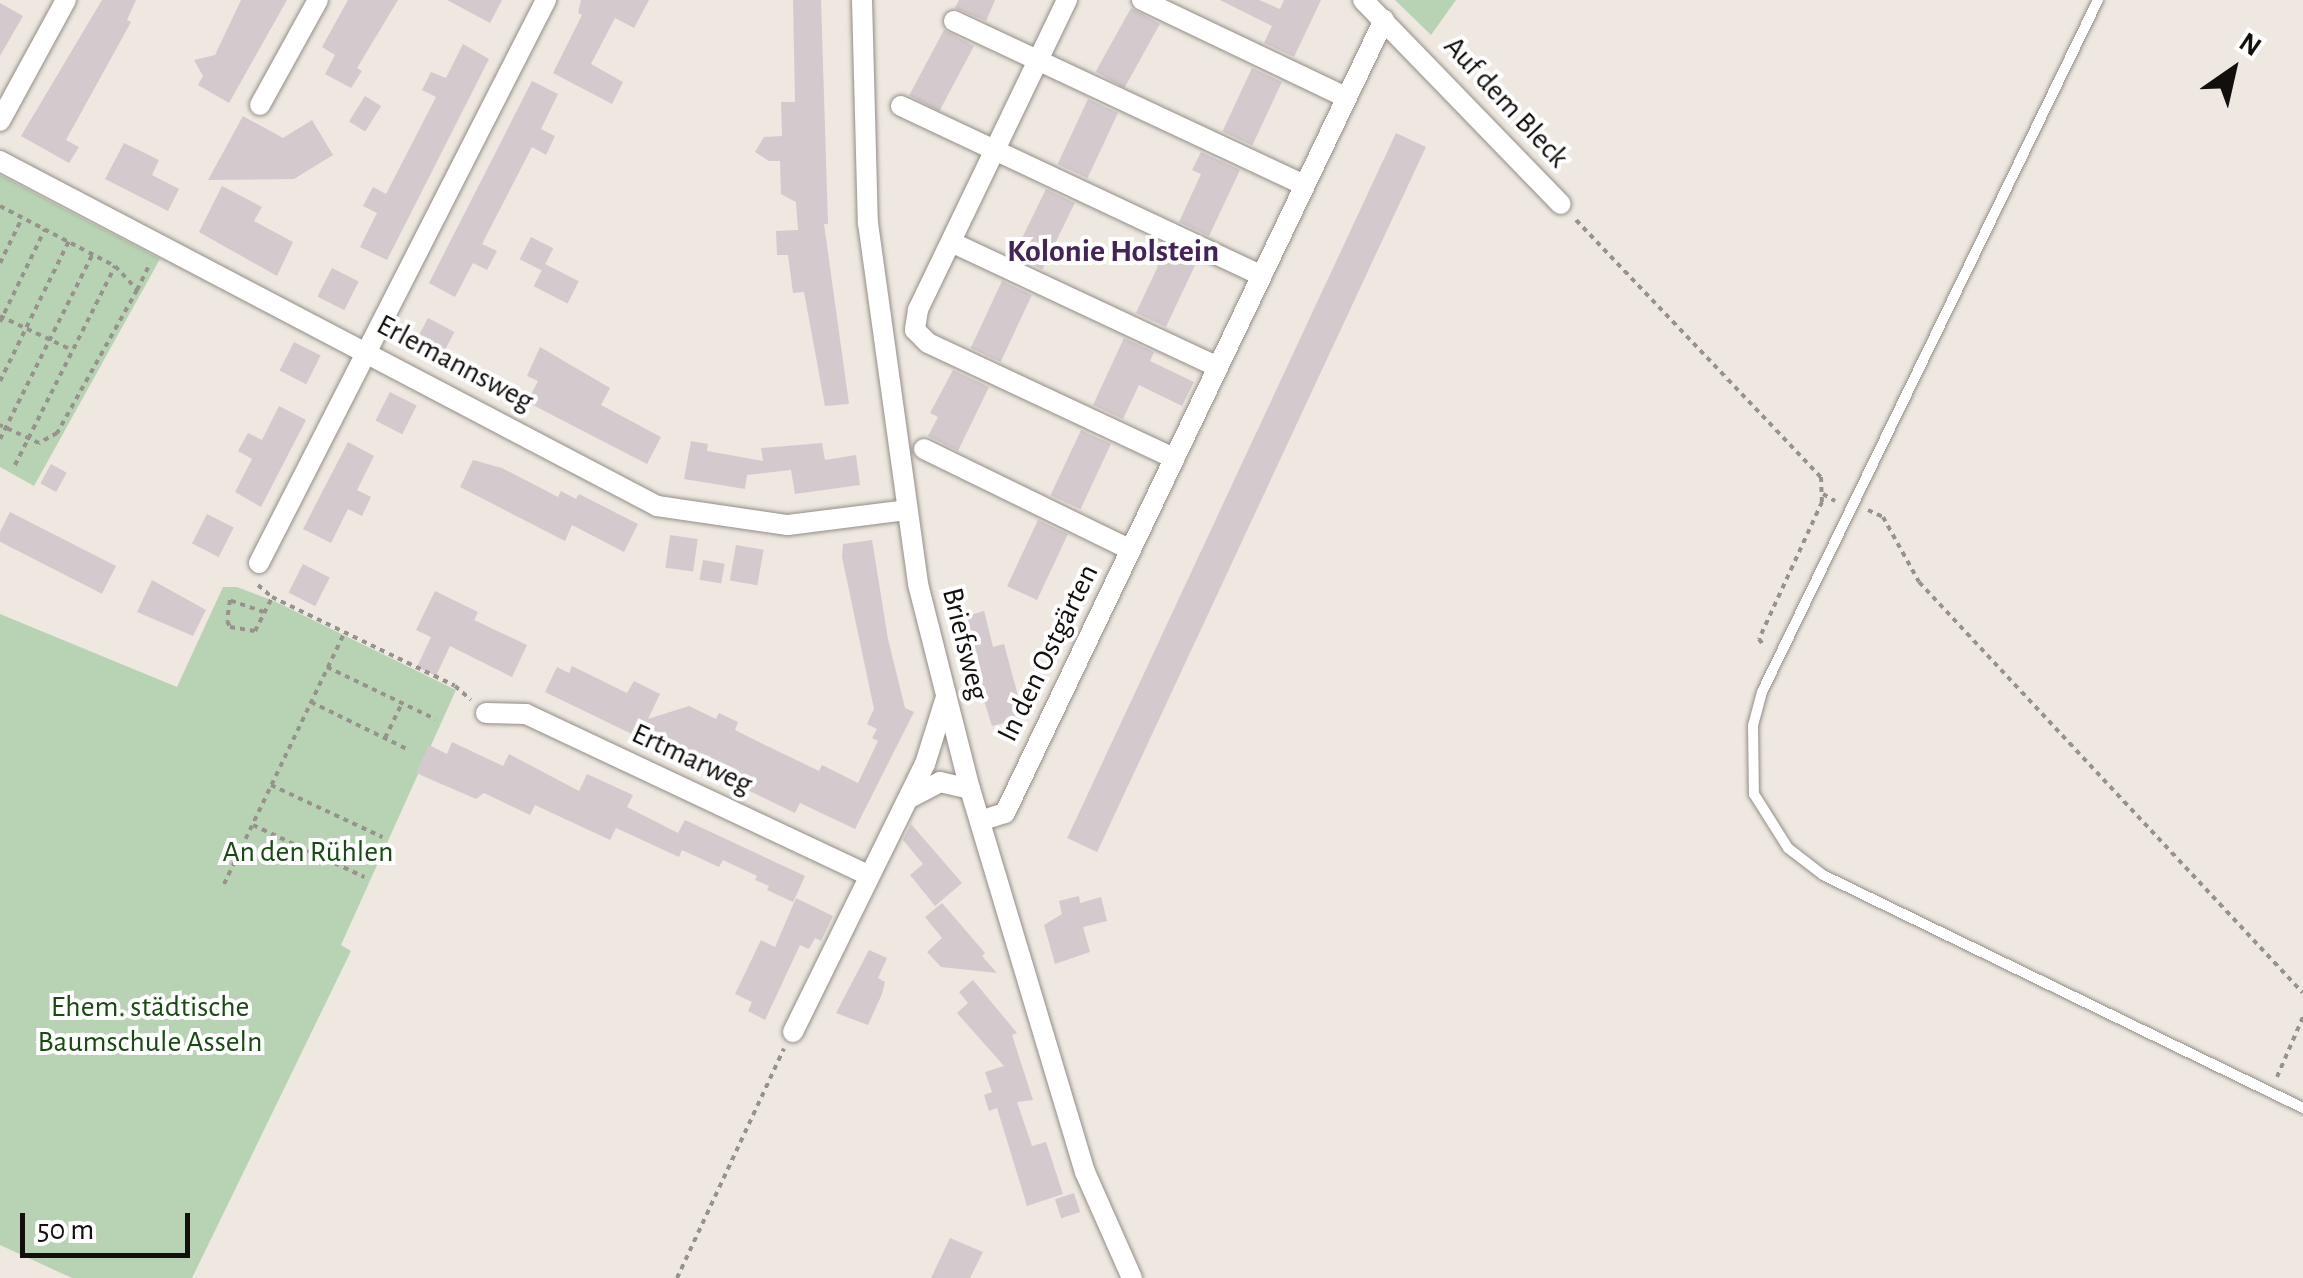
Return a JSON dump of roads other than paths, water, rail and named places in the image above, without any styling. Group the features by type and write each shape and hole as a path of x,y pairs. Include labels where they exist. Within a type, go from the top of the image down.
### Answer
{"street":[{"path":"0,121 66,0"},
{"path":"260,106 318,0"},
{"path":"257,567 546,0"},
{"name":"Briefsweg","path":"862,0 868,222 918,584 970,789 1085,1172 1132,1278"},
{"path":"1068,0 918,310 915,330 928,343 1174,458"},
{"path":"1142,0 1344,96"},
{"name":"Auf dem Bleck","path":"1363,0 1561,204"},
{"name":"In den Ostgärten","path":"980,821 1005,813 1344,96 1384,20"},
{"path":"954,21 1302,184"},
{"path":"901,106 1260,275"},
{"name":"Erlemannsweg","path":"0,161 367,350 657,506 788,525 906,510"},
{"path":"951,242 1218,367"},
{"name":"In den Ostgärten","path":"924,450 1131,550"},
{"path":"793,1032 908,798 939,727 946,694"},
{"name":"Ertmarweg","path":"486,713 526,714 868,875"},
{"path":"908,798 940,782 970,789"}],"lane":[{"path":"2098,0 1762,692 1751,763 1754,794 1788,848 1865,898 2303,1108"}],"district":[{"name":"Kolonie Holstein","path":"1113,251"}],"park label":[{"name":"An den Rühlen","path":"308,852"},
{"name":"Ehem. städtische Baumschule Asseln","path":"150,1024"}]}
